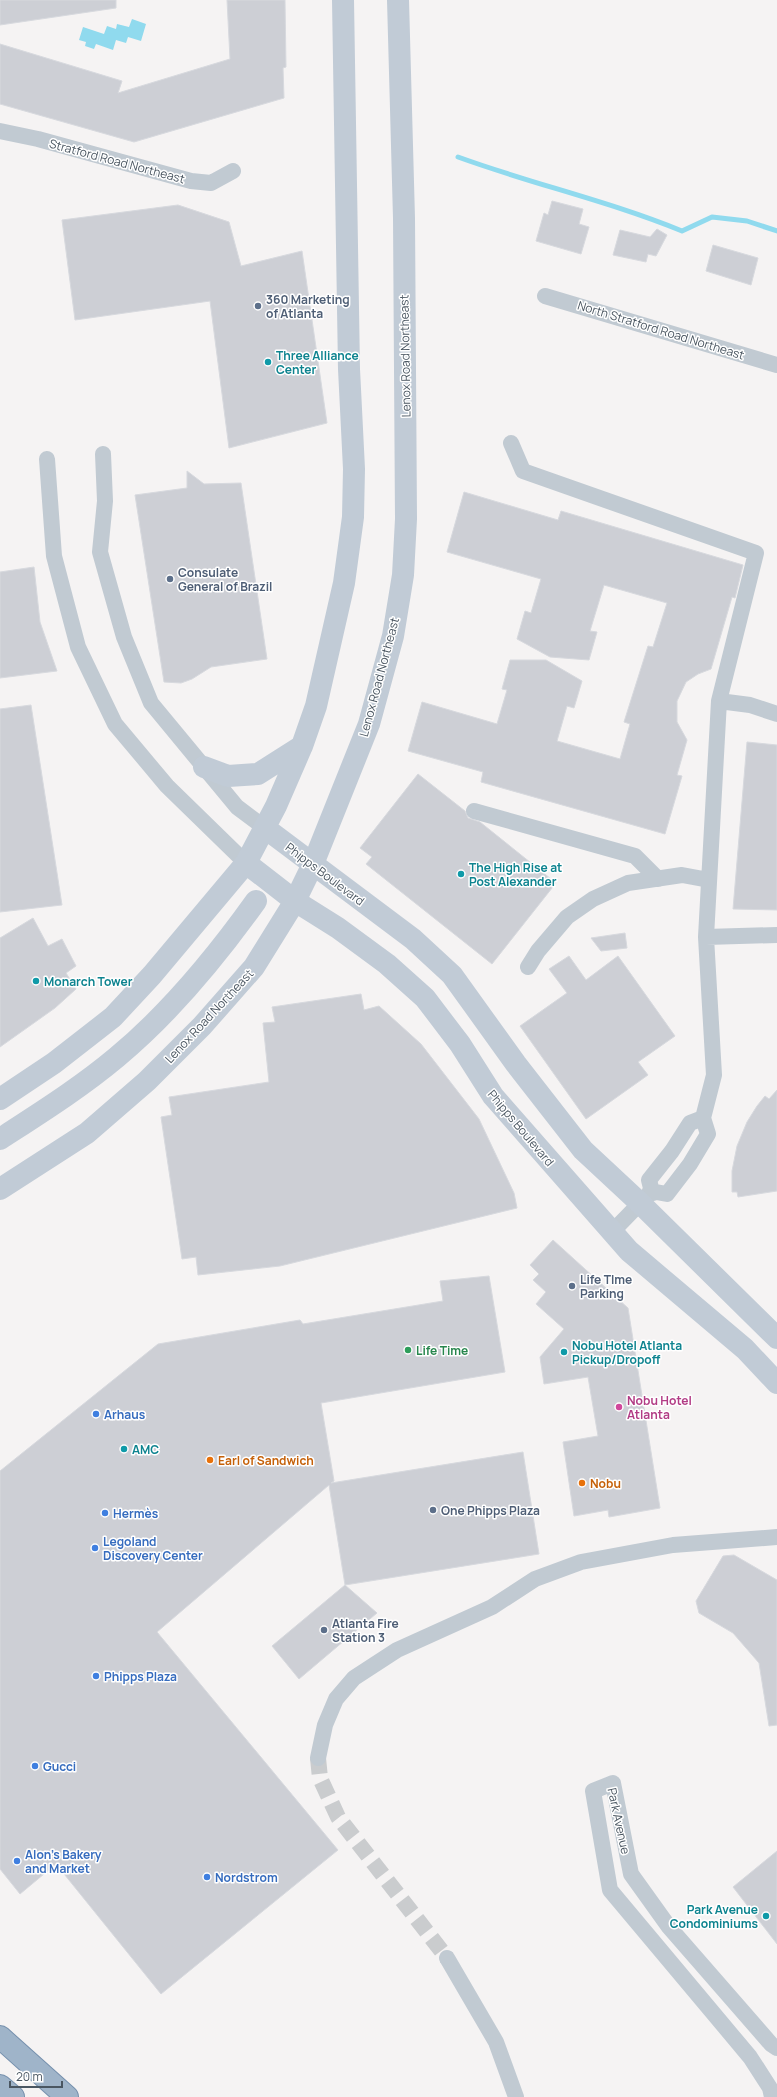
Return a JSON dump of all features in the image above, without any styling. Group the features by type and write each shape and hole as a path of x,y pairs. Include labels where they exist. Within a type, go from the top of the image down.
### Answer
{"highway":[{"path":"0,2037 67,2097"},
{"path":"0,2086 13,2097"}],"main road":[{"path":"0,1099 54,1063 113,1017 152,975 246,863 276,806 302,746 316,706 344,583 353,517 354,469 349,369 344,0"},
{"name":"Lenox Road Northeast","path":"0,1189 87,1133 163,1064 202,1026 254,967 295,901 313,864 369,724 393,636 403,575 406,519 404,218 398,0"},
{"path":"204,767 228,776 258,774 302,746"},
{"name":"Phipps Boulevard","path":"265,828 413,939 452,975 516,1064 583,1150 645,1199 777,1338"},
{"path":"246,863 256,901"},
{"name":"Phipps Boulevard","path":"246,863 295,901 338,928 387,964 425,998 460,1044 493,1096 612,1232 637,1259 744,1349 777,1383"},
{"path":"256,901 295,901"},
{"path":"0,1139 73,1092 118,1057 164,1013 231,936 256,901"}],"street":[{"name":"Stratford Road Northeast","path":"0,131 38,139 191,181 211,183 233,171"},
{"name":"North Stratford Road Northeast","path":"545,296 777,365"},
{"path":"511,443 523,471 756,553 719,701 706,937 714,1076 703,1118 708,1134 690,1164 667,1194 656,1192 645,1199 612,1232"},
{"path":"102,454 105,501 100,552 124,637 151,703 237,807 265,828"},
{"path":"46,459 54,556 78,647 116,724 167,786 246,863"},
{"path":"719,701 750,705 777,714"},
{"path":"474,811 635,856 658,879"},
{"path":"528,967 538,951 567,917 593,899 628,883 682,875 709,880"},
{"path":"706,937 777,935"},
{"path":"645,1199 651,1188 649,1180 672,1151 690,1122 703,1118"},
{"path":"318,1758 325,1725 336,1699 354,1678 396,1650 492,1607 535,1579 581,1562 674,1545 777,1537"},
{"name":"Park Avenue","path":"772,2097 770,2088 750,2058 610,1890 593,1791 613,1783 630,1874 669,1927 771,2044 777,2048"},
{"path":"447,1958 496,2042 516,2097"},
{"name":"Park Avenue","path":"750,2058 777,2079"}],"water":[{"path":"132,19 146,24 141,41 128,37 126,43 116,40 113,50 96,44 94,49 85,46 86,42 79,40 83,27 104,34 107,26 116,29 117,24 129,27"}],"building":[{"path":"0,0 116,0 116,8 0,25"},
{"path":"227,0 285,0 286,67 283,68 284,98 134,142 0,104 0,44 122,81 118,93 230,59"},
{"path":"552,201 583,209 579,224 589,227 581,254 536,241 544,213 548,215"},
{"path":"178,205 229,222 241,266 302,251 327,423 229,448 210,301 75,320 62,220"},
{"path":"657,229 667,235 656,256 648,254 646,262 613,255 620,230 650,237"},
{"path":"713,245 758,258 751,285 706,271"},
{"path":"187,471 204,484 241,483 267,659 211,667 192,679 181,683 164,682 135,495 187,488"},
{"path":"464,492 558,520 561,511 743,565 735,598 732,597 711,669 698,674 686,682 677,701 677,722 687,740 677,775 682,776 665,834 481,782 483,772 408,751 422,702 497,724 507,690 502,689 510,660 546,660 582,681 574,708 567,706 557,741 620,759 630,724 624,722 648,646 653,647 667,603 604,585 590,631 597,632 589,660 550,657 517,639 525,611 531,613 541,579 447,552"},
{"path":"34,567 40,622 57,671 0,678 0,572"},
{"path":"31,705 62,905 0,912 0,709"},
{"path":"747,742 777,745 777,910 733,909"},
{"name":"The High Rise at Post Alexander","path":"418,774 465,811 468,818 480,822 556,883 492,964 366,864 372,857 360,848"},
{"name":"Monarch Tower","path":"33,918 48,946 62,939 76,966 66,973 76,989 55,1008 0,1047 0,938"},
{"path":"625,933 627,948 601,951 591,938"},
{"path":"569,956 586,980 618,956 675,1036 638,1062 648,1075 586,1119 520,1026 567,993 549,969"},
{"path":"361,994 364,1010 379,1006 421,1044 479,1119 514,1193 517,1208 280,1266 198,1275 196,1257 182,1259 161,1117 172,1115 169,1097 269,1082 263,1023 275,1022 272,1007"},
{"path":"777,1090 777,1191 738,1197 737,1192 732,1192 732,1171 737,1146 747,1122 757,1106 765,1096 769,1099"},
{"name":"Nobu Hotel Atlanta","path":"553,1240 628,1308 660,1508 609,1517 608,1510 574,1516 563,1442 598,1436 588,1377 544,1384 540,1357 564,1329 536,1304 546,1292 533,1280 539,1274 530,1265"},
{"name":"Phipps Plaza","path":"489,1276 505,1372 321,1403 334,1481 331,1483 523,1452 539,1554 345,1585 329,1485 157,1632 338,1850 161,1994 56,1864 20,1894 0,1869 0,1471 158,1344 300,1320 303,1324 443,1301 440,1281"},
{"path":"734,1555 777,1580 777,1725 769,1726 759,1663 733,1633 699,1613 696,1601 723,1556"},
{"name":"Atlanta Fire Station 3","path":"345,1585 377,1613 299,1679 272,1646"},
{"name":"Park Avenue Condominiums","path":"777,1851 777,1944 733,1887"}],"waterway":[{"path":"458,157 627,211 682,231 712,217 747,221 777,231"}],"tunnel":[{"path":"318,1758 320,1778 338,1817 447,1958"}],"place":[{"name":"360 Marketing of Atlanta","path":"258,306"},
{"name":"Three Alliance Center","path":"268,362"},
{"name":"Consulate General of Brazil","path":"170,579"},
{"name":"The High Rise at Post Alexander","path":"461,874"},
{"name":"Monarch Tower","path":"36,981"},
{"name":"Life TIme Parking","path":"572,1286"},
{"name":"Life Time","path":"408,1350"},
{"name":"Nobu Hotel Atlanta Pickup/Dropoff","path":"564,1352"},
{"name":"Nobu Hotel Atlanta","path":"619,1407"},
{"name":"Arhaus","path":"96,1414"},
{"name":"AMC","path":"124,1449"},
{"name":"Earl of Sandwich","path":"210,1460"},
{"name":"Nobu","path":"582,1483"},
{"name":"One Phipps Plaza","path":"433,1510"},
{"name":"Hermès","path":"105,1513"},
{"name":"Legoland Discovery Center","path":"95,1548"},
{"name":"Atlanta Fire Station 3","path":"324,1630"},
{"name":"Phipps Plaza","path":"96,1676"},
{"name":"Gucci","path":"35,1766"},
{"name":"Alon's Bakery and Market","path":"17,1861"},
{"name":"Nordstrom","path":"207,1877"},
{"name":"Park Avenue Condominiums","path":"766,1916"}]}
